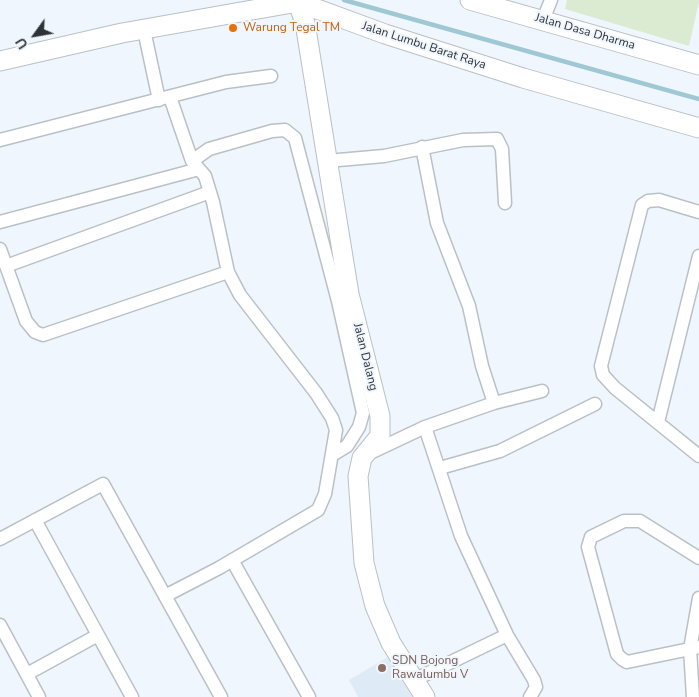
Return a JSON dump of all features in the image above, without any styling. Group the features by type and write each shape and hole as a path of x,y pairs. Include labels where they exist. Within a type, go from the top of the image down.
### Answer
{"street":[{"name":"Jalan Dasa Dharma","path":"470,0 699,65"},
{"path":"543,20 551,0"},
{"path":"0,61 144,30 298,1"},
{"name":"Jalan Lumbu Barat Raya","path":"298,1 385,34 523,78 699,128"},
{"name":"Jalan Dalang","path":"298,1 305,23 348,294 380,416 380,436 362,458"},
{"path":"144,30 164,98 195,165 205,176 228,272 240,295 316,393 332,418 336,430 325,494 318,510 165,596"},
{"path":"0,140 226,82 271,76"},
{"path":"0,222 195,165 209,149 272,130 285,130 295,138 338,301 363,413 359,427 347,446 332,455"},
{"path":"327,161 384,156 463,140 496,138 502,148 506,203"},
{"path":"422,147 438,223 468,306 482,366 494,403"},
{"path":"6,266 210,192"},
{"path":"699,212 659,200 648,201 642,204 601,370 615,388 699,456"},
{"path":"0,248 26,321 35,332 43,336 228,272"},
{"path":"658,422 699,256"},
{"path":"425,697 391,644 375,606 364,563 358,476 362,458 425,427 494,403 542,391"},
{"path":"440,468 500,451 595,404"},
{"path":"425,427 462,536 508,635 534,680 536,687 530,697"},
{"path":"0,539 103,484 221,697"},
{"path":"35,520 132,697"},
{"path":"694,648 627,662 622,659 617,654 588,547 591,537 624,521 640,521 699,558"},
{"path":"232,560 309,697"},
{"path":"693,697 694,648 699,598"},
{"path":"0,625 39,697"},
{"path":"26,674 98,635"},
{"path":"414,680 508,635"}],"shaded area":[{"name":"SDN Bojong Rawalumbu V","path":"388,657 412,697 358,697 349,680"}],"green space":[{"path":"567,0 699,0 699,2 689,46 565,9"}],"waterway":[{"path":"344,0 699,99"}],"place":[{"name":"Warung Tegal TM","path":"233,28"},
{"name":"SDN Bojong Rawalumbu V","path":"382,668"}]}
